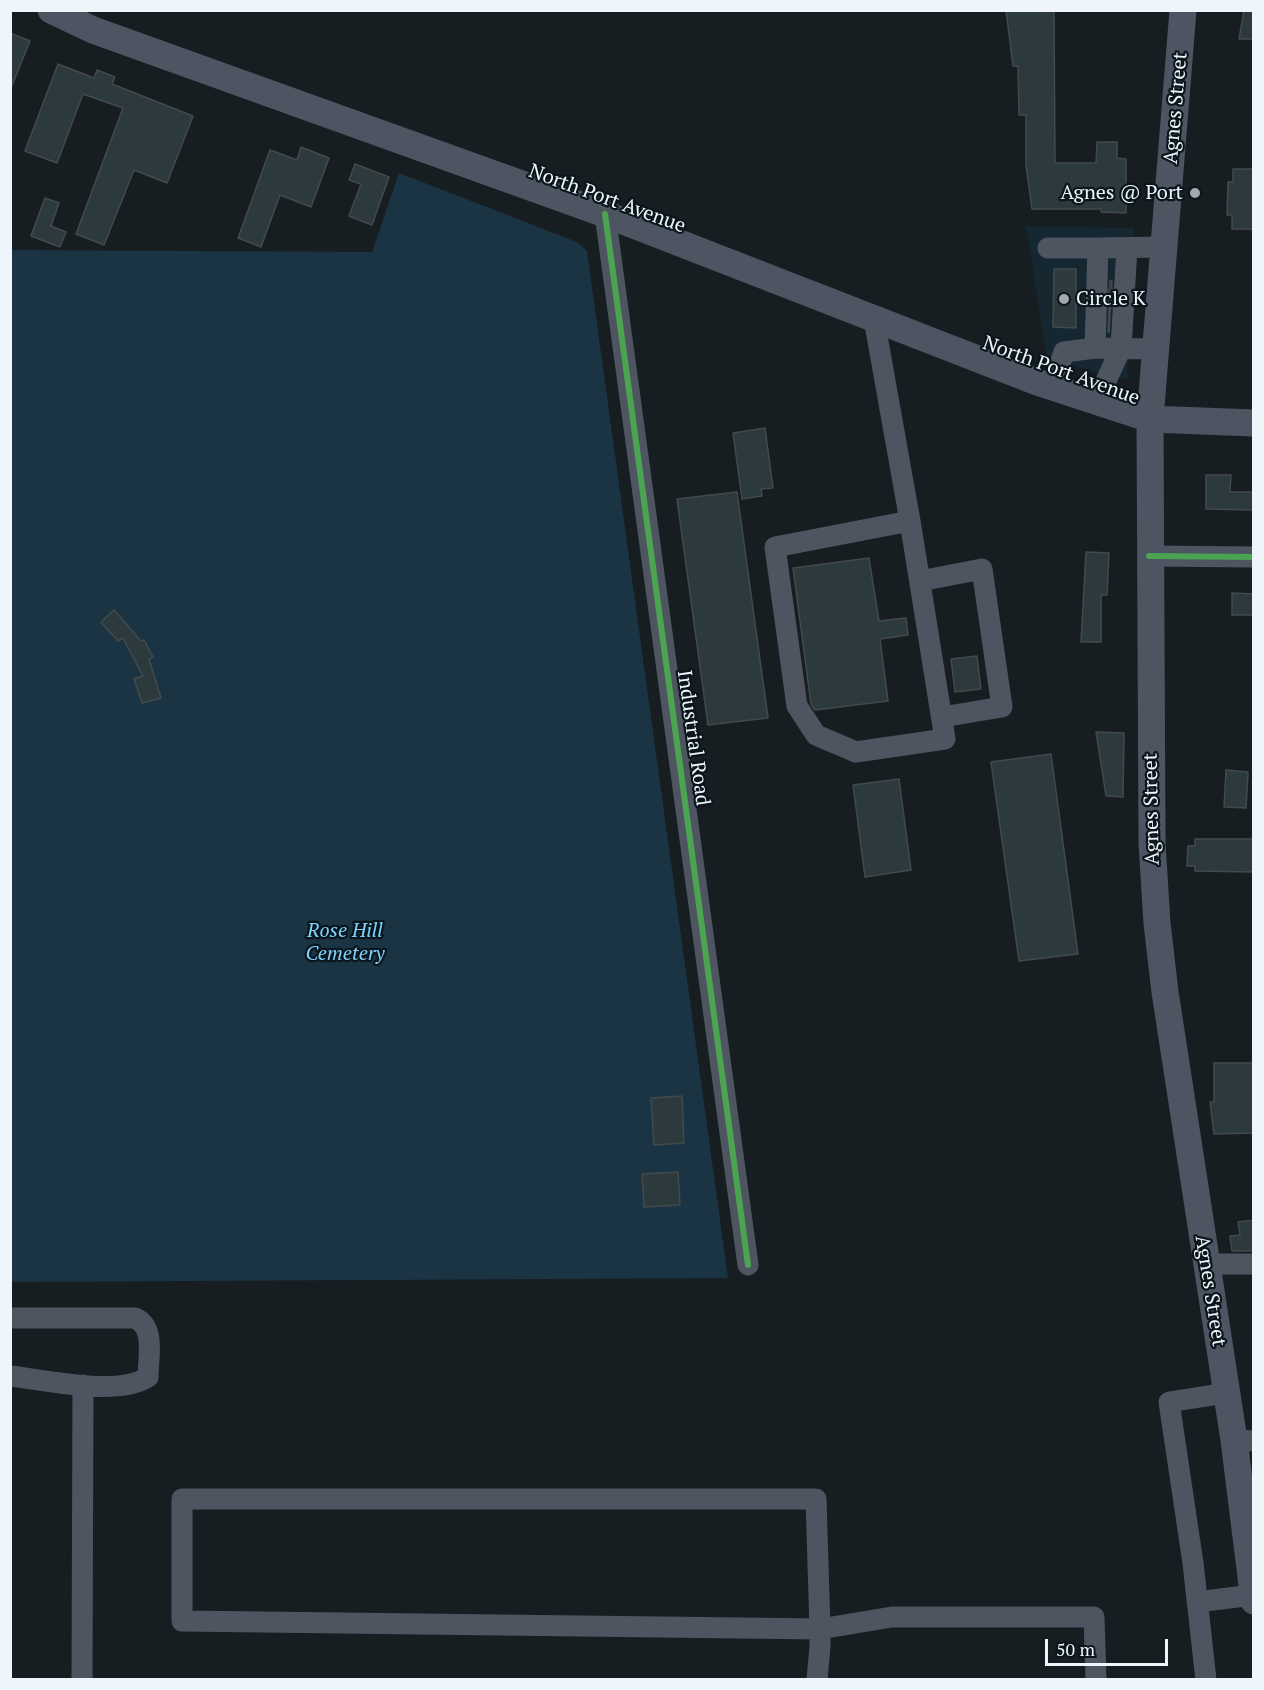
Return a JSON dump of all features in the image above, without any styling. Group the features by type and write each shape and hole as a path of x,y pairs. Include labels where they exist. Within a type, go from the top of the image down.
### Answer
{"main road":[{"name":"North Port Avenue","path":"51,10 95,20 1096,403 1150,419 1254,423"},
{"name":"Agnes Street","path":"1183,10 1150,419 1152,843 1157,923 1165,992 1206,1264 1226,1393 1244,1441 1254,1601"}],"street":[{"name":"Industrial Road","path":"605,214 748,1265"},
{"path":"1048,248 1164,248"},
{"path":"1096,403 1120,348 1098,248"},
{"path":"1095,348 1111,306 1127,248"},
{"path":"1111,306 1160,299"},
{"path":"874,319 910,521 920,580 945,739 856,752 816,735 797,706 775,547 910,521"},
{"path":"1052,387 1064,352 1095,348 1156,349"},
{"path":"1149,556 1254,557"},
{"path":"920,580 982,569 1002,707 942,717"},
{"path":"1206,1264 1254,1264"},
{"path":"10,1318 135,1318 145,1324 149,1331 148,1377 130,1385 117,1387 83,1385 10,1376"},
{"path":"82,1679 83,1385"},
{"path":"1206,1680 1169,1402 1226,1393"},
{"path":"816,1680 820,1629 816,1499 182,1499 182,1622 820,1629 892,1617 1094,1617 1096,1680"},
{"path":"1197,1602 1253,1595"}],"shaded area":[{"path":"1026,226 1134,228 1127,380 1047,359"}],"green space":[{"name":"Rose Hill Cemetery","path":"399,173 577,242 587,251 728,1278 11,1282 10,250 372,252"}],"building":[{"path":"1006,10 1054,10 1055,163 1096,163 1097,142 1117,142 1117,158 1126,159 1126,213 1101,212 1101,209 1032,209 1026,165 1026,115 1019,115 1018,66 1013,66"},
{"path":"1244,10 1254,10 1254,39 1239,39"},
{"path":"10,33 30,41 11,88 10,87"},
{"path":"58,64 94,78 97,70 115,77 112,84 193,116 167,183 134,170 104,245 76,234 123,108 83,94 57,163 25,151"},
{"path":"301,147 329,158 311,207 280,195 261,247 238,238 270,150 297,160"},
{"path":"355,164 389,177 372,225 349,216 361,184 349,180"},
{"path":"1233,169 1254,169 1254,229 1232,229 1232,215 1227,215 1228,182 1233,182"},
{"path":"45,198 59,203 51,226 66,232 60,247 31,236"},
{"path":"1054,269 1076,269 1076,328 1053,327"},
{"path":"1110,281 1112,281 1108,332"},
{"path":"765,428 773,488 761,489 762,496 742,499 733,433"},
{"path":"1206,475 1231,475 1230,492 1254,492 1254,510 1206,509"},
{"path":"737,492 768,718 708,725 677,499"},
{"path":"1086,552 1109,553 1107,595 1101,595 1101,642 1081,642"},
{"path":"869,558 879,621 906,618 908,635 880,639 888,701 815,710 811,704 793,568"},
{"path":"1232,593 1254,594 1254,615 1232,615"},
{"path":"114,610 141,641 144,640 153,657 149,659 161,698 142,703 134,679 143,676 123,638 118,641 101,622"},
{"path":"977,656 981,689 955,692 951,659"},
{"path":"1096,732 1124,733 1123,797 1106,796"},
{"path":"1051,754 1078,954 1019,961 991,762"},
{"path":"1226,770 1248,772 1246,808 1224,807"},
{"path":"899,779 911,870 865,877 853,785"},
{"path":"1195,839 1254,839 1254,872 1195,871 1195,866 1187,866 1188,846 1195,846"},
{"path":"1214,1063 1254,1063 1254,1133 1214,1134 1210,1102 1214,1102"},
{"path":"682,1096 684,1143 654,1145 651,1098"},
{"path":"678,1172 680,1205 644,1207 642,1174"},
{"path":"1254,1220 1254,1251 1232,1251 1230,1236 1240,1235 1238,1222"}],"tunnel":[{"path":"1105,298 1119,298"}],"cycle path":[{"path":"605,214 748,1265"},
{"path":"1149,556 1254,557"}],"place":[{"name":"Agnes @ Port","path":"1195,193"},
{"name":"Circle K","path":"1064,299"}]}
